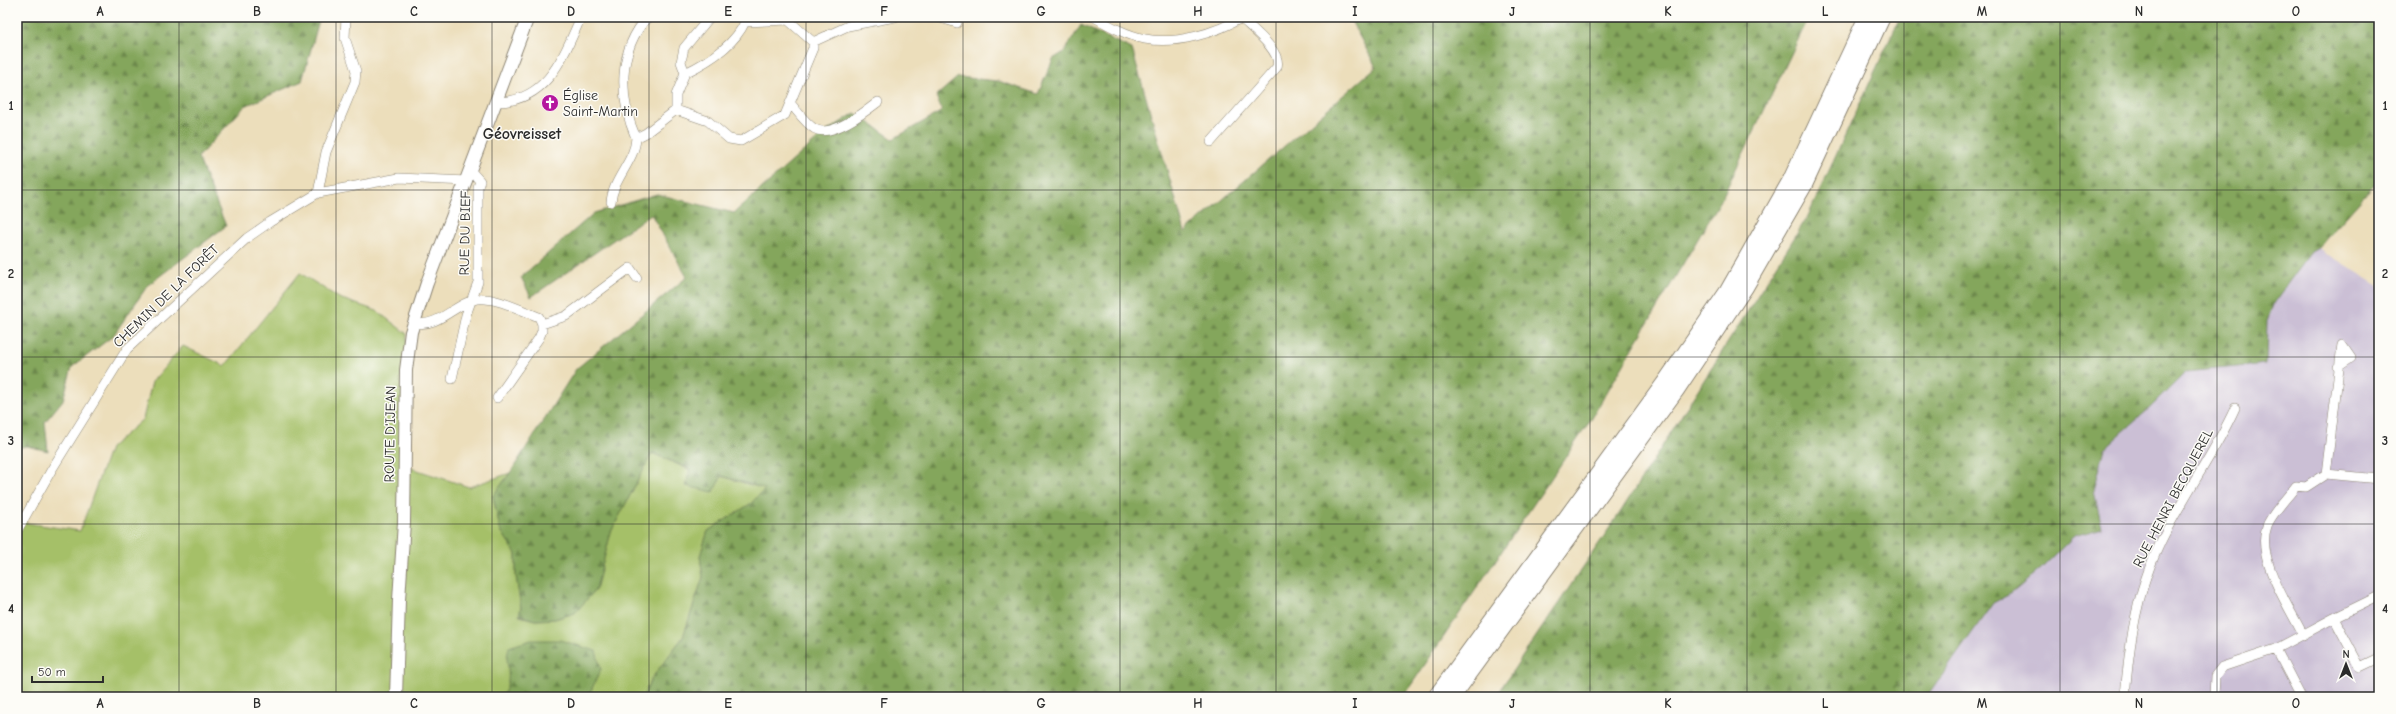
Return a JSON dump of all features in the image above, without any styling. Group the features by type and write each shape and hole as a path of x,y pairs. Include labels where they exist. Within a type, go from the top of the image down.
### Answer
{"highway":[{"path":"1436,697 1664,384 1728,291 1791,180 1867,17"},
{"path":"1452,697 1676,390 1745,287 1804,185 1882,17"}],"street":[{"path":"346,17 345,38 356,71 355,82 326,152 318,193 399,178 469,176"},
{"name":"ROUTE D'IJEAN","path":"396,697 399,600 404,522 406,370 414,323 528,17"},
{"path":"497,102 513,102 547,81 558,66 581,17"},
{"path":"611,202 612,190 636,147 636,138 629,121 624,83 627,53 632,38 648,17"},
{"path":"676,110 676,95 685,73 681,62 684,48 710,17"},
{"path":"813,42 848,26 895,17"},
{"path":"937,17 957,23"},
{"path":"1094,17 1131,35 1158,40 1206,32 1242,18 1276,52 1278,62 1277,67 1211,142"},
{"path":"676,110 708,121 722,135 735,141 749,136 780,118 791,104 813,48 813,42 788,18 741,20 742,29 717,55 704,64 685,73"},
{"path":"791,104 815,129 823,131 832,130 858,117 878,102"},
{"path":"636,138 646,133 676,110"},
{"name":"RUE DU BIEF","path":"452,379 466,315 473,300 478,282 480,257 478,187 480,181 469,176"},
{"name":"CHEMIN DE LA FORÊT","path":"17,531 52,469 127,349 247,238 270,222 318,193"},
{"path":"542,324 566,316 630,268 637,278"},
{"path":"414,323 426,324 442,318 473,300 493,300 539,317 542,324 542,331 497,398"},
{"path":"2326,474 2338,367"},
{"name":"RUE HENRI BECQUEREL","path":"2125,697 2137,609 2146,577 2181,506 2221,440 2234,408"},
{"path":"2303,635 2266,558 2264,540 2267,525 2296,486 2306,487 2326,474 2379,479"},
{"path":"2214,697 2215,676 2222,667 2276,649 2379,596"},
{"path":"2334,618 2360,667 2379,658"},
{"path":"2276,649 2301,697"}],"shaded area":[{"path":"2318,248 2379,286 2379,697 1927,697 1993,603 2012,593 2042,568 2074,536 2102,528 2094,490 2105,448 2151,407 2186,372 2266,363 2267,321 2274,302 2311,252"}],"green space":[{"path":"17,17 320,17 302,81 245,106 198,157 226,226 148,285 113,336 72,367 63,400 45,422 48,451 27,446 17,448"},
{"path":"1349,17 1809,17 1721,200 1588,424 1403,697 643,697 652,678 683,637 703,577 700,556 708,531 750,504 765,489 722,476 713,492 686,486 690,469 652,453 611,532 596,589 575,613 555,619 535,620 519,615 521,608 516,576 516,554 500,529 493,496 510,473 576,369 687,277 651,214 531,297 521,277 594,213 657,194 734,213 824,133 855,113 893,139 942,111 936,96 958,77 998,81 1038,94 1053,59 1064,52 1081,25 1132,49 1185,232 1376,67"},
{"path":"1900,17 2379,17 2379,180 2318,248 2311,252 2274,302 2267,321 2266,364 2186,372 2151,407 2105,448 2094,490 2102,528 2074,536 2042,568 2012,593 1993,603 1927,697 1495,697 1621,511 1808,216"},
{"path":"300,273 339,298 377,311 407,334 402,465 469,487 510,473 493,496 500,529 516,554 516,576 521,608 519,616 535,620 555,619 574,613 596,589 611,532 652,453 690,470 686,486 721,476 765,489 750,504 708,531 700,556 703,577 683,637 652,678 643,697 28,697 17,685 17,516 27,523 80,531 110,448 143,419 152,382 183,346 225,366"},
{"path":"531,640 560,640 596,651 601,669 588,697 502,697 508,682 507,660 509,647"}],"place":[{"name":"Église Saint-Martin","path":"550,103"}],"district":[{"name":"Géovreisset","path":"522,134"}]}
